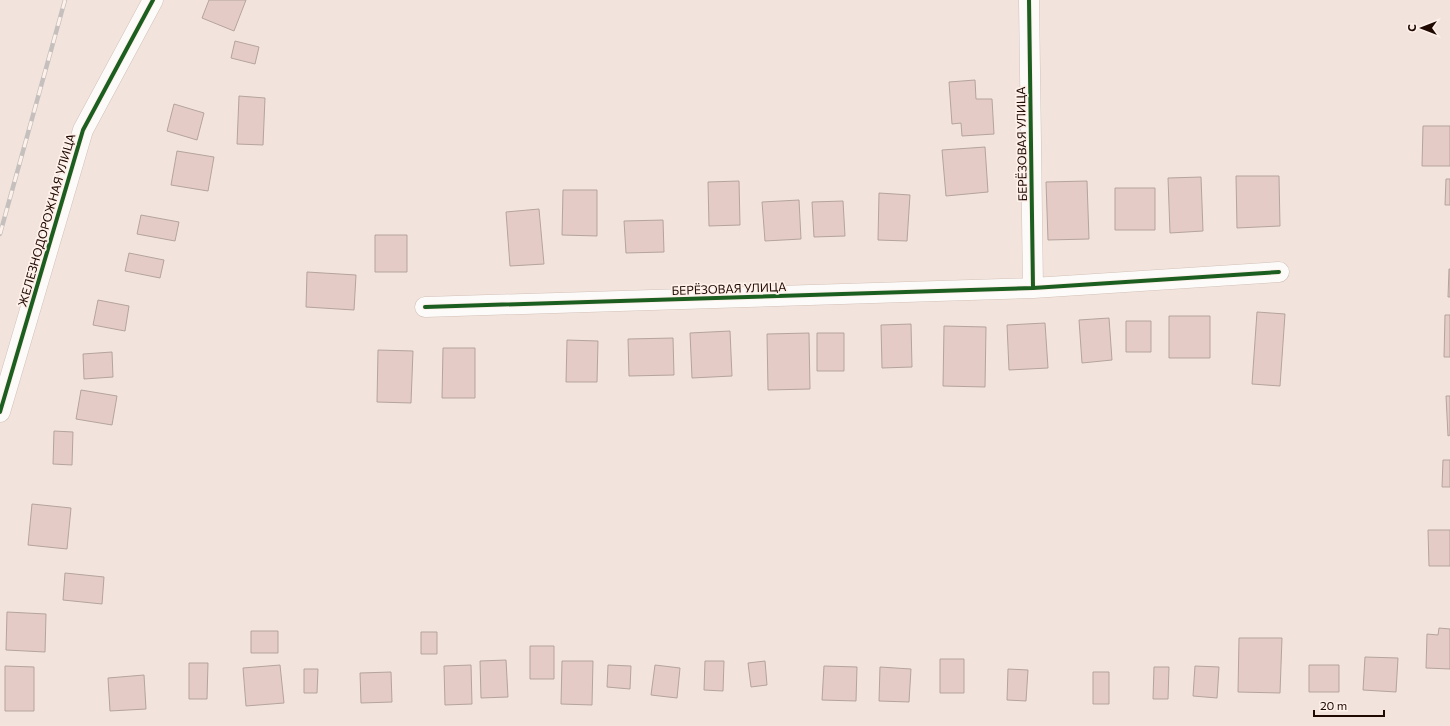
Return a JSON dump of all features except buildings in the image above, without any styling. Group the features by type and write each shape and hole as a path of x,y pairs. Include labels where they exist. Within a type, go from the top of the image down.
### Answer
{"street":[{"name":"ЖЕЛЕЗНОДОРОЖНАЯ УЛИЦА","path":"0,412 83,130 153,0"},
{"name":"БЕРЁЗОВАЯ УЛИЦА","path":"1029,0 1033,288"},
{"name":"БЕРЁЗОВАЯ УЛИЦА","path":"425,307 1033,288 1279,272"}],"railway":[{"path":"0,234 65,0"}],"cycle path":[{"path":"0,412 83,130 153,0"},
{"path":"1029,0 1033,288"},
{"path":"425,307 1033,288 1279,272"}]}
